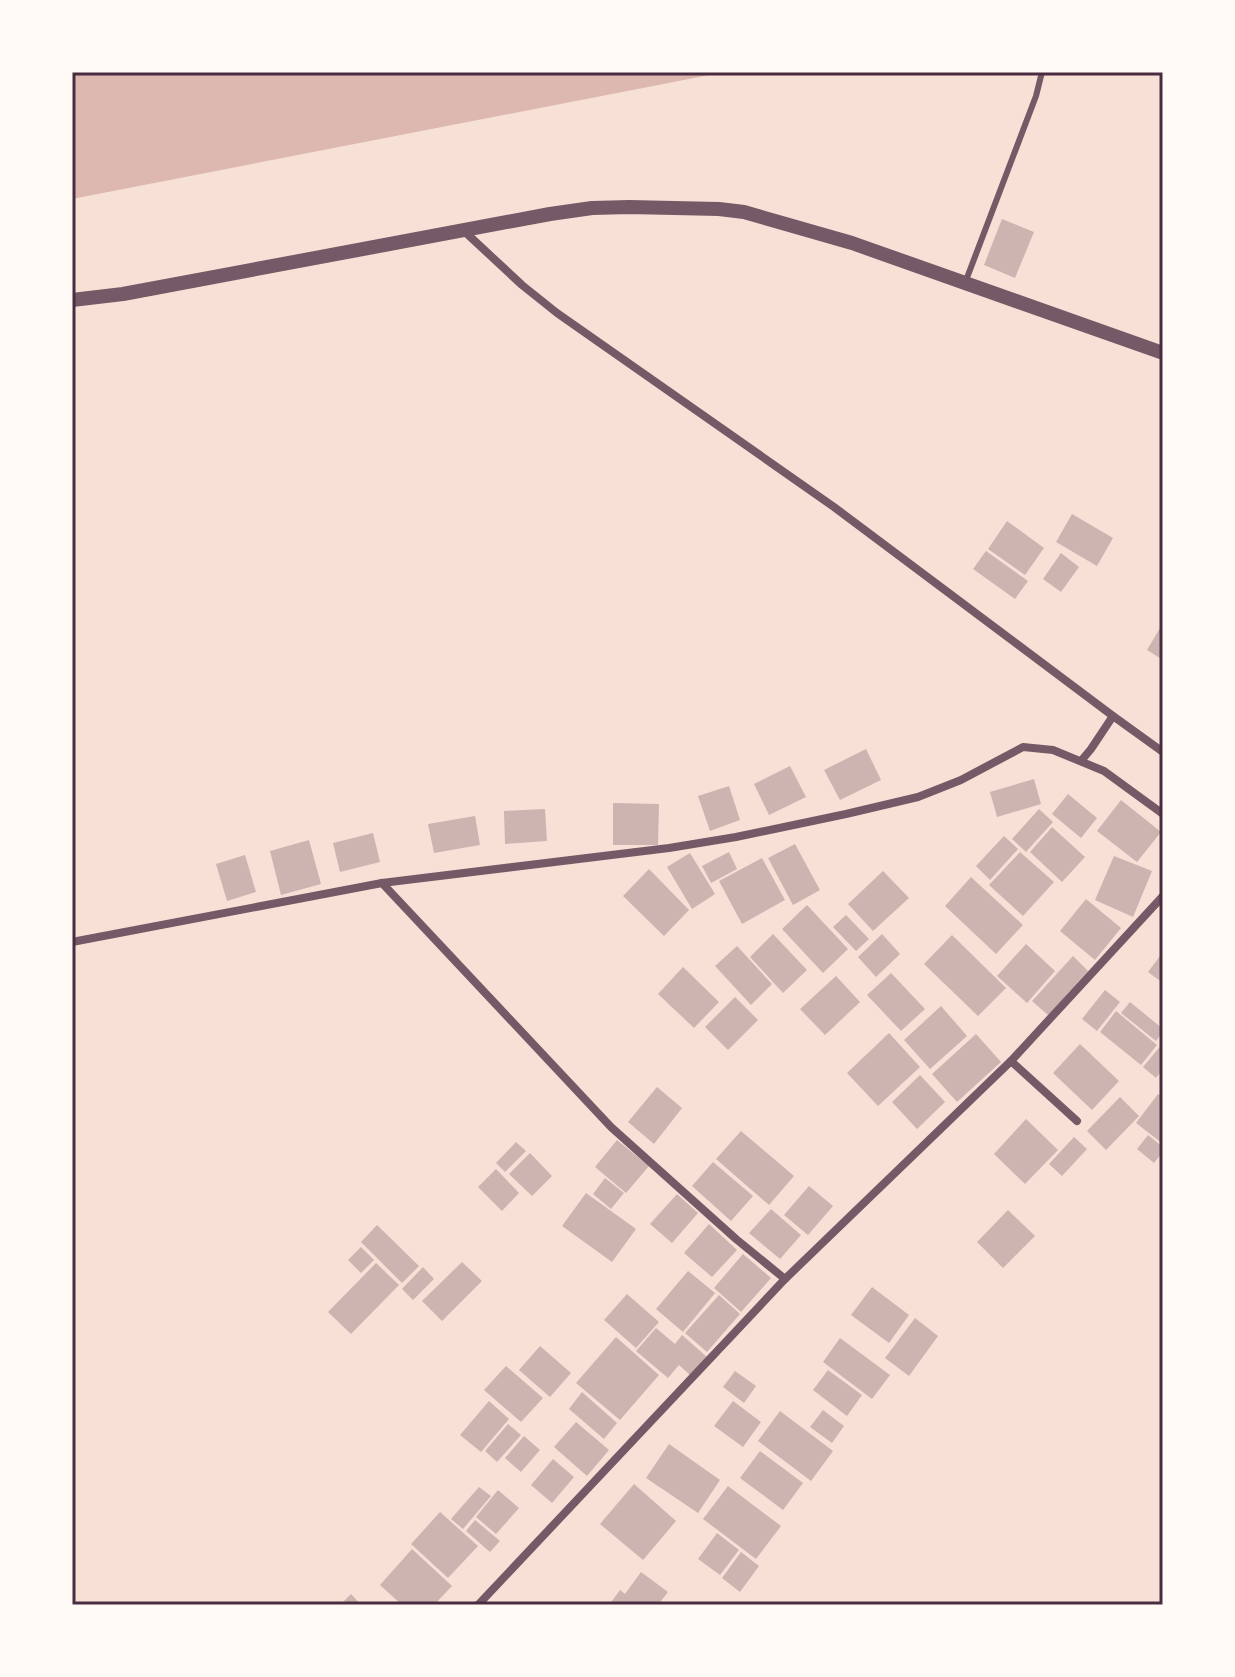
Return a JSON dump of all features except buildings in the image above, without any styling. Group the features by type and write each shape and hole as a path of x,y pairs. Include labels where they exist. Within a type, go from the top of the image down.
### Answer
{"street":[{"path":"72,300 123,294 592,208 719,209 744,212 852,243 1163,353"},
{"path":"464,231 557,313 834,507 1163,752"},
{"path":"1081,761 1113,716"},
{"path":"72,942 382,883 736,837 918,797 961,780 1023,747 1053,750 1104,771 1163,814"},
{"path":"382,883 611,1127 785,1279"},
{"path":"478,1605 785,1279 1011,1061 1163,896"},
{"path":"1011,1061 1077,1121"}],"lane":[{"path":"965,283 1036,96 1042,72"}],"shaded area":[{"path":"72,72 725,72 72,199"}]}
